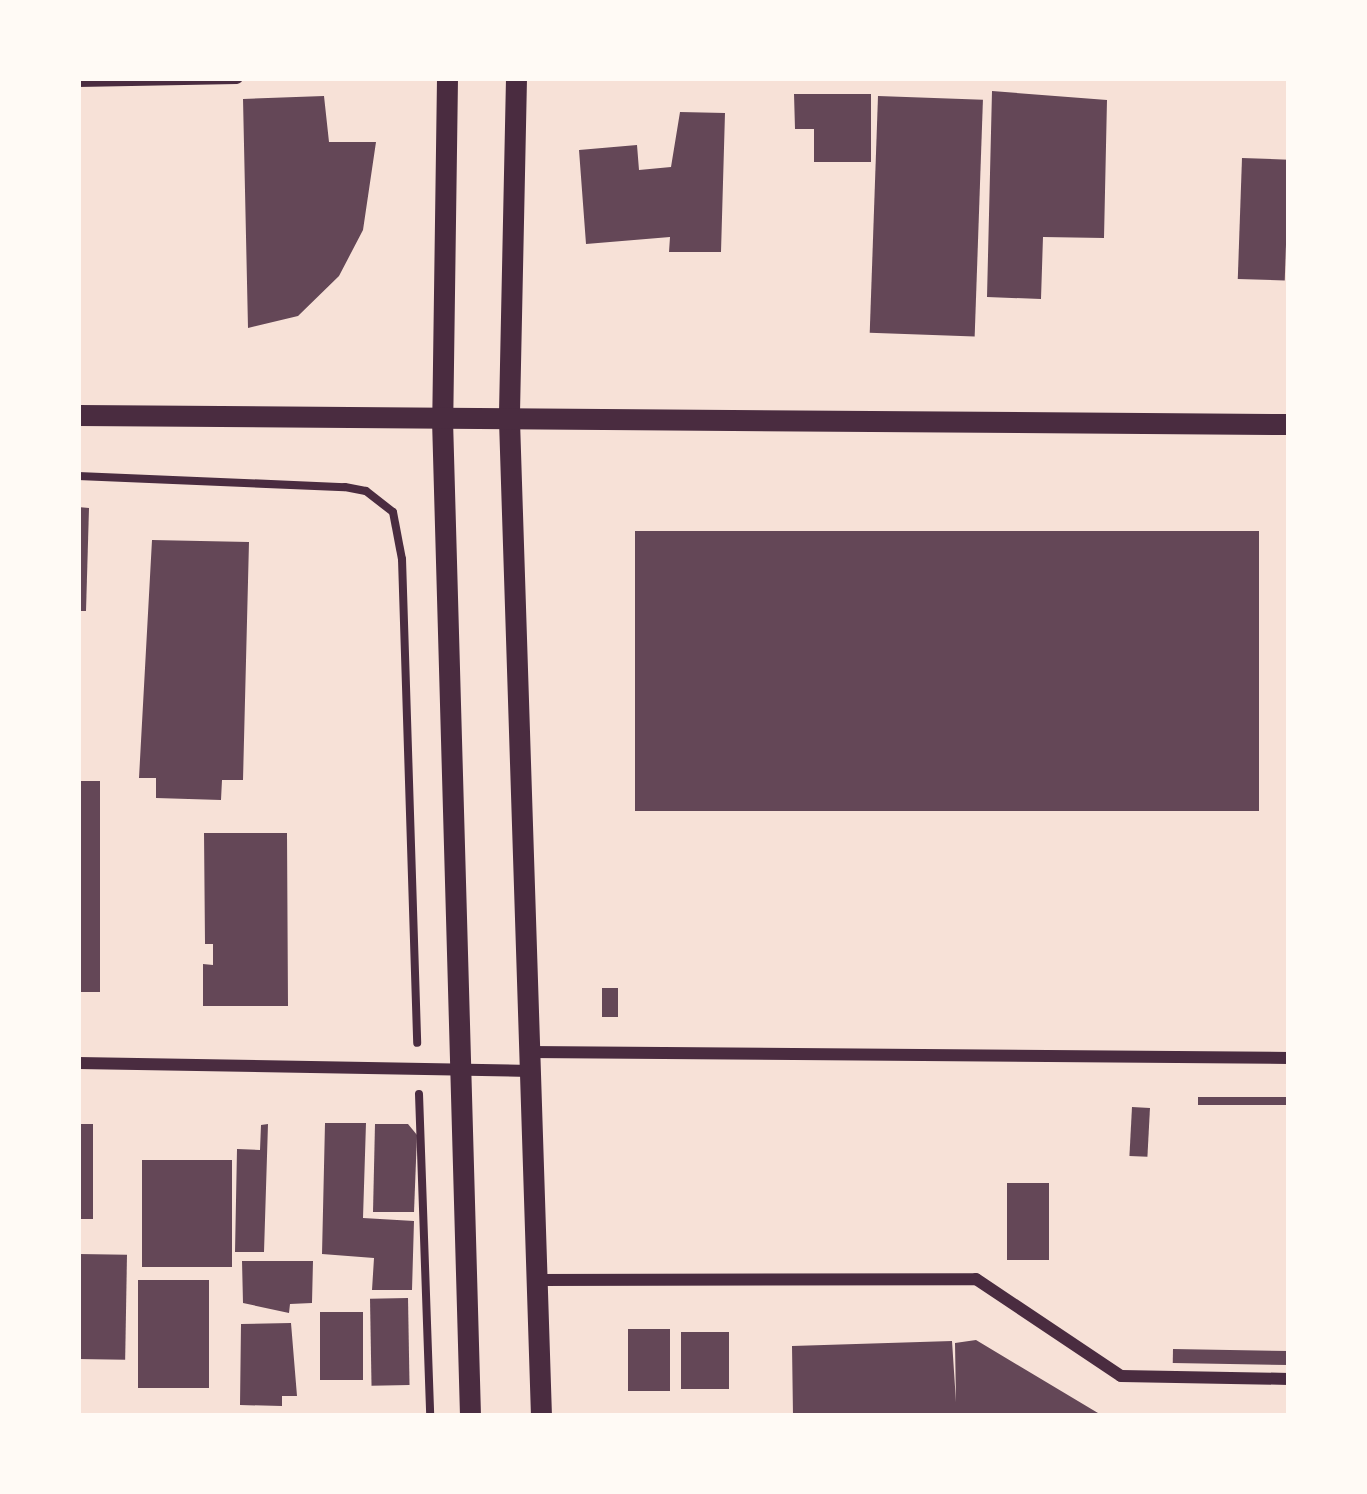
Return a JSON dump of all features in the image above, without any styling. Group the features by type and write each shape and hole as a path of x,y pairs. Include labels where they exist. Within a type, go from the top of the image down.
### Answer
{"street":[{"path":"78,81 238,78"},
{"path":"447,78 442,419 470,1416"},
{"path":"517,78 509,420 541,1416"},
{"path":"78,415 1289,424"},
{"path":"78,1063 418,1073 529,1062 1289,1058"},
{"path":"537,1280 976,1279 1121,1376 1289,1379"}],"path":[{"path":"78,476 344,487 366,491 393,512 402,559 430,1416"}],"building":[{"path":"992,91 1107,100 1104,238 1043,237 1041,299 987,297"},
{"path":"794,94 871,94 871,162 814,162 814,129 795,129"},
{"path":"324,96 329,142 376,142 363,230 339,276 298,316 248,328 243,99"},
{"path":"878,96 983,100 975,337 870,333"},
{"path":"680,112 725,113 721,252 669,252 670,237 586,244 579,150 637,145 639,170 671,167"},
{"path":"1242,158 1289,160 1285,281 1238,279"},
{"path":"78,507 89,508 86,611 78,611"},
{"path":"635,531 1259,531 1259,811 635,811"},
{"path":"152,540 249,542 243,780 222,780 221,800 156,798 156,778 139,778"},
{"path":"78,781 100,781 100,992 78,992"},
{"path":"204,833 287,833 288,1006 203,1006 203,964 213,965 213,944 205,944"},
{"path":"602,988 618,988 618,1017 602,1017"},
{"path":"1198,1097 1289,1097 1289,1105 1198,1105"},
{"path":"1132,1107 1150,1108 1147,1157 1129,1156"},
{"path":"325,1123 366,1123 363,1218 414,1221 412,1290 372,1290 374,1258 322,1254"},
{"path":"78,1124 93,1124 93,1219 78,1219"},
{"path":"268,1124 264,1252 235,1252 237,1149 260,1150 261,1125"},
{"path":"375,1124 408,1124 417,1135 414,1212 373,1212"},
{"path":"142,1160 232,1160 232,1267 142,1267"},
{"path":"1007,1183 1049,1183 1049,1260 1007,1260"},
{"path":"79,1254 127,1255 125,1360 78,1359"},
{"path":"242,1261 313,1261 312,1303 290,1304 289,1313 243,1303"},
{"path":"138,1280 209,1280 209,1388 138,1388"},
{"path":"408,1298 410,1385 372,1386 370,1299"},
{"path":"320,1312 363,1312 363,1380 320,1380"},
{"path":"291,1323 297,1396 282,1396 282,1406 240,1405 241,1324"},
{"path":"628,1329 670,1329 670,1391 628,1391"},
{"path":"681,1332 729,1332 729,1389 681,1389"},
{"path":"976,1340 1103,1416 793,1416 792,1346 952,1341 956,1402 955,1343"},
{"path":"1173,1349 1289,1351 1289,1365 1173,1363"}]}
